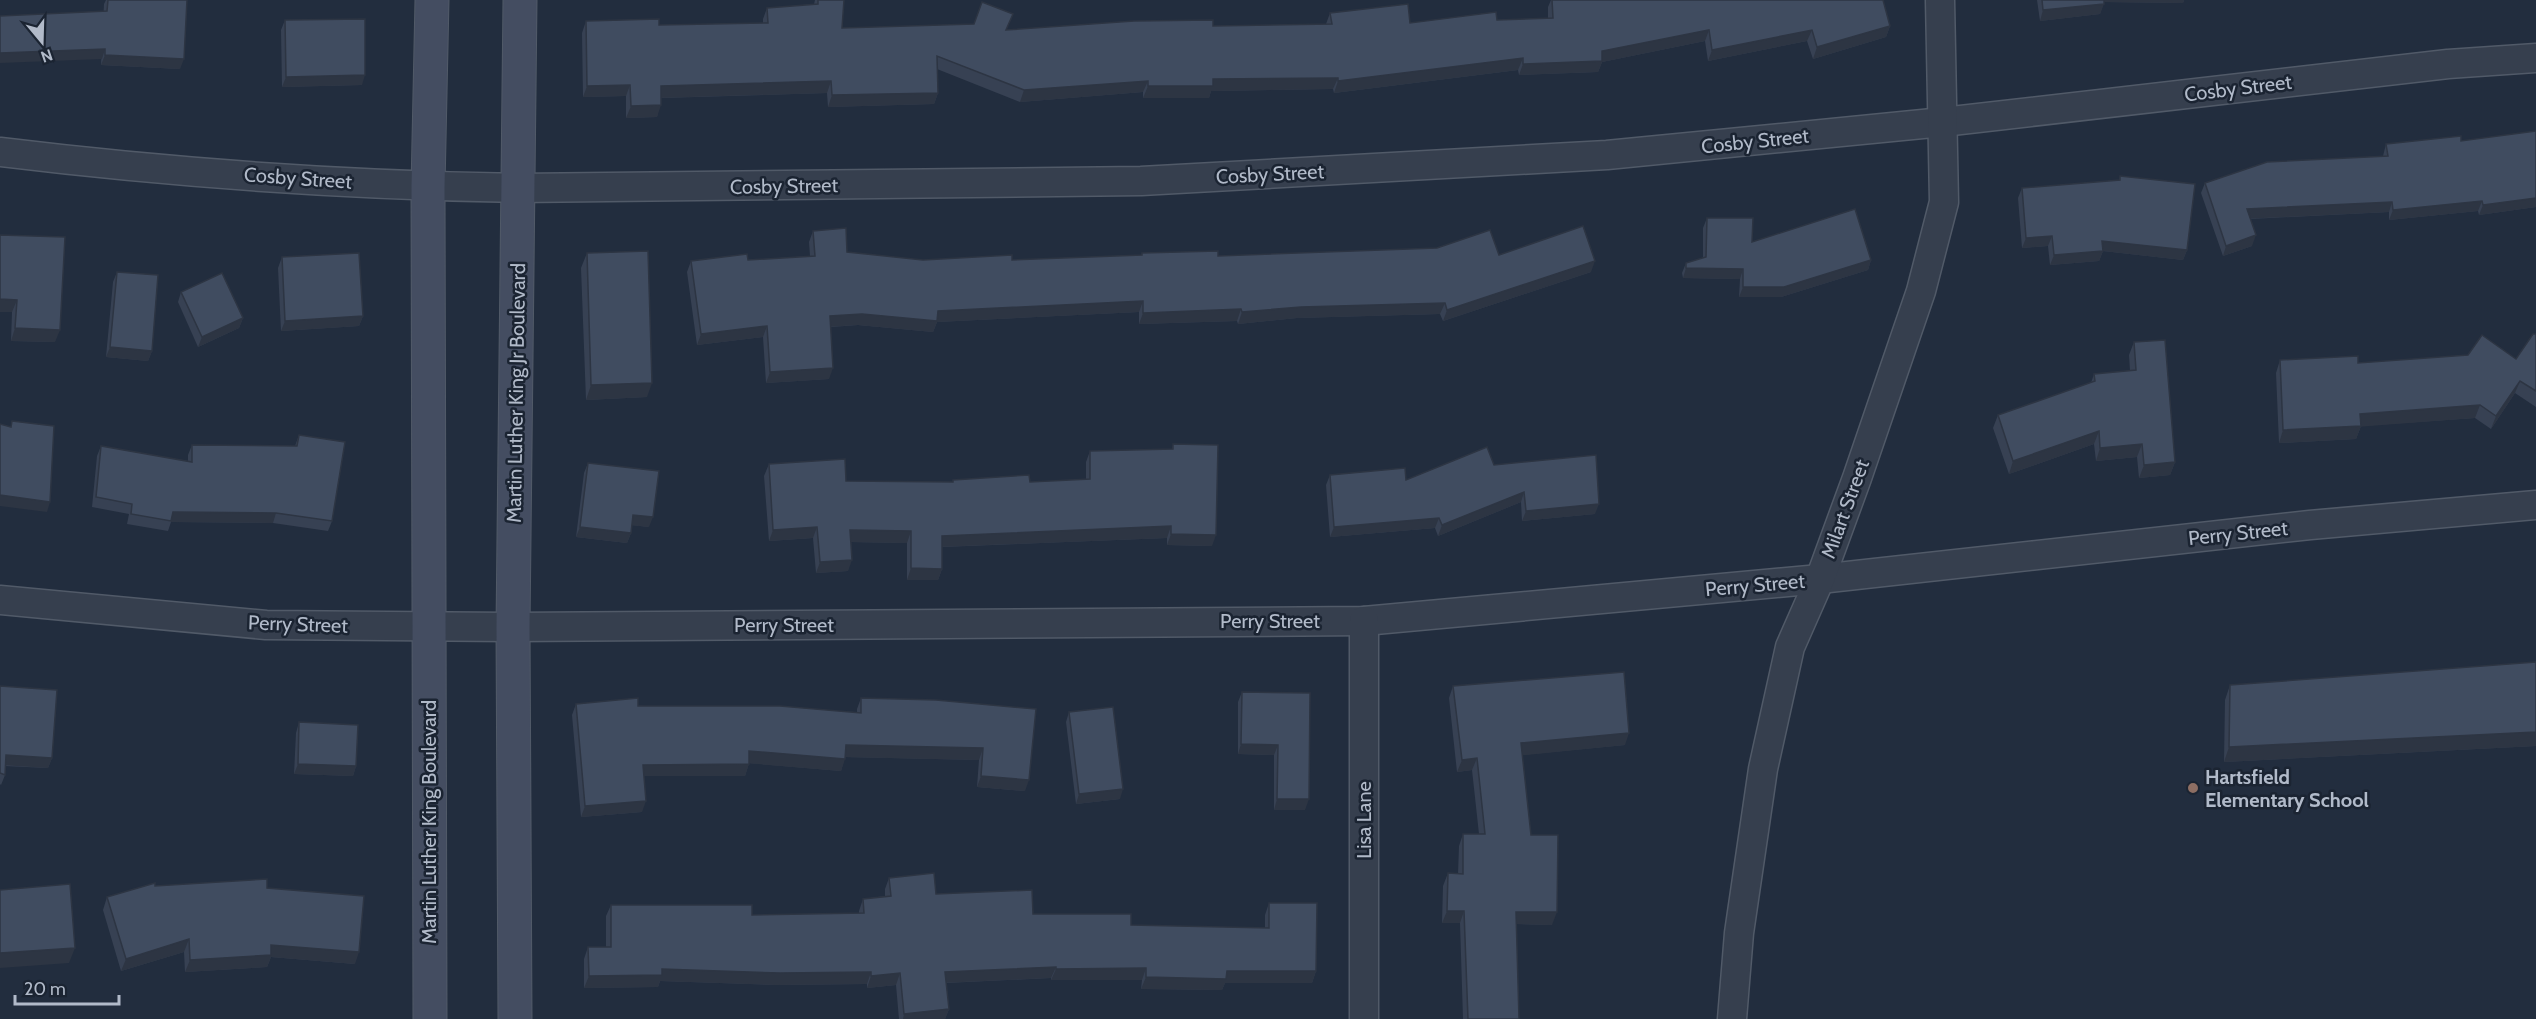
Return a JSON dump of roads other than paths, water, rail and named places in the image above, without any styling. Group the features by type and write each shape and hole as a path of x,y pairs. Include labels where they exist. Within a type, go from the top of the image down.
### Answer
{"main road":[{"path":"428,626 428,187 432,0"},
{"name":"Martin Luther King Jr Boulevard","path":"515,1019 513,627 520,0"},
{"name":"Martin Luther King Boulevard","path":"428,626 430,1019"}],"street":[{"name":"Milart Street","path":"1732,1019 1738,933 1763,769 1790,647 1820,579 1865,456 1933,252 1944,202 1940,0"},
{"name":"Cosby Street","path":"0,152 128,168 428,187 1141,182 1607,155 1943,122 2448,64 2536,58"},
{"name":"Perry Street","path":"0,600 266,625 513,627 1364,621 1820,579 2298,526 2536,505"},
{"name":"Lisa Lane","path":"1364,621 1364,1019"}],"place":[{"name":"Hartsfield Elementary School","path":"2193,788"}]}
